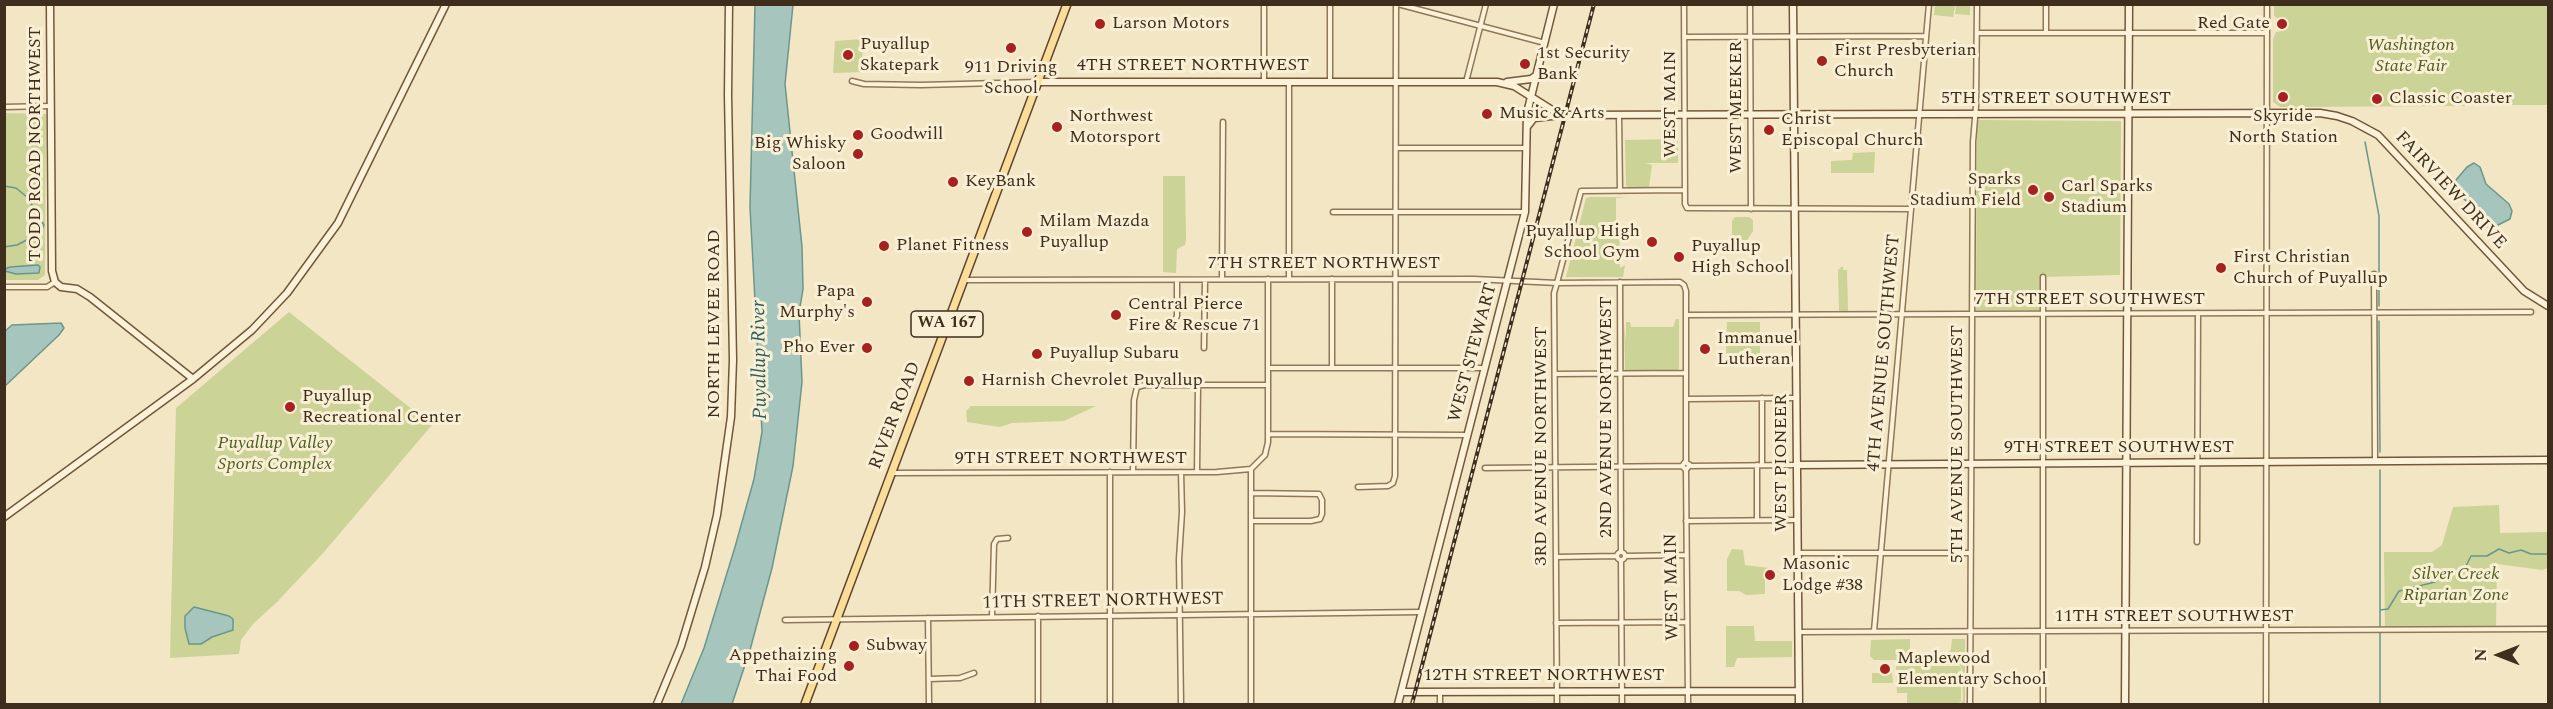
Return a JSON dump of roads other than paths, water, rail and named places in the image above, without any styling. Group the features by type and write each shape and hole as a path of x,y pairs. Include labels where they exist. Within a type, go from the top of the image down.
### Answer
{"main road":[{"name":"RIVER ROAD","path":"805,705 1067,4"}],"street":[{"name":"TODD ROAD NORTHWEST","path":"50,4 52,271 54,282"},
{"path":"4,517 193,380 265,317 287,293 323,247 361,178 446,4"},
{"name":"NORTH LEVEE ROAD","path":"657,705 681,646 705,567 717,515 731,417 733,360 728,95 729,4"},
{"path":"1264,4 1264,82"},
{"path":"1330,4 1330,82"},
{"path":"1358,487 1384,487 1393,483 1395,476 1397,4 1545,43"},
{"path":"1466,82 1486,4"},
{"name":"WEST STEWART","path":"1398,705 1525,212 1527,127 1531,97 1554,4"},
{"name":"WEST MAIN","path":"1684,4 1686,207 1691,209 1751,209"},
{"name":"WEST MEEKER","path":"1750,4 1751,209"},
{"name":"WEST PIONEER","path":"1792,4 1799,705"},
{"name":"4TH AVENUE SOUTHWEST","path":"1874,631 1929,4"},
{"name":"5TH AVENUE SOUTHWEST","path":"1970,705 1972,314 1977,4"},
{"path":"2046,4 2046,33"},
{"path":"2125,705 2129,4"},
{"path":"2266,705 2267,4"},
{"path":"1977,33 2267,33"},
{"path":"1684,37 1926,36"},
{"path":"1497,82 1531,80 1537,74"},
{"name":"4TH STREET NORTHWEST","path":"852,81 864,84 921,85 1039,82 1497,82 1514,86 1561,115"},
{"path":"1289,82 1289,279"},
{"path":"4,107 51,106"},
{"name":"5TH STREET SOUTHWEST","path":"1527,127 1534,118 1561,115 2320,113"},
{"name":"FAIRVIEW DRIVE","path":"2320,113 2352,121 2378,135 2524,291 2548,306"},
{"path":"1619,115 1620,191 1685,190"},
{"path":"1222,279 1223,122"},
{"path":"1396,148 1526,148"},
{"name":"3RD AVENUE NORTHWEST","path":"1557,705 1554,293 1581,191 1620,191"},
{"path":"1751,209 1911,209"},
{"path":"1334,212 1525,212"},
{"path":"2374,274 2375,461"},
{"path":"2043,277 2043,705"},
{"path":"1204,348 1205,279"},
{"path":"1251,705 1251,469 1265,455 1268,434 1269,279"},
{"path":"1332,279 1332,368"},
{"name":"7TH STREET NORTHWEST","path":"964,280 1396,279 1557,283 1677,281 1684,285"},
{"path":"1172,326 1177,316 1177,280"},
{"path":"4,287 47,287 54,282 61,287 77,289 193,380"},
{"name":"2ND AVENUE NORTHWEST","path":"1620,282 1621,552"},
{"name":"WEST MAIN","path":"1684,285 1688,705"},
{"name":"7TH STREET SOUTHWEST","path":"1686,315 2531,312"},
{"path":"2197,542 2198,313"},
{"path":"1268,368 1485,368"},
{"path":"1555,375 1686,373"},
{"path":"1133,472 1134,400 1137,387 1145,385 1268,385"},
{"path":"1197,472 1198,385"},
{"path":"1757,519 1762,398"},
{"path":"1686,399 1797,398"},
{"path":"1268,434 1468,435"},
{"name":"9TH STREET SOUTHWEST","path":"1686,466 2548,460"},
{"path":"1485,468 1686,466"},
{"name":"9TH STREET NORTHWEST","path":"891,473 1197,472 1251,469"},
{"path":"1110,472 1110,705"},
{"path":"1180,472 1182,512 1179,559 1182,614 1181,705"},
{"path":"1251,493 1318,494 1322,500 1320,519 1251,521"},
{"path":"1686,521 1798,520"},
{"path":"992,617 994,544 998,538 1008,538"},
{"path":"1556,556 1617,556 1621,552 1625,556"},
{"path":"1798,553 1970,553"},
{"path":"1617,556 1621,560 1625,556 1686,555"},
{"name":"2ND AVENUE NORTHWEST","path":"1621,560 1622,705"},
{"name":"11TH STREET NORTHWEST","path":"785,620 1421,612"},
{"path":"1038,616 1038,705"},
{"path":"928,618 929,705"},
{"path":"1556,623 1687,622"},
{"name":"11TH STREET SOUTHWEST","path":"1799,632 2548,629"},
{"path":"929,679 954,679 974,673"},
{"name":"12TH STREET NORTHWEST","path":"1401,692 1799,691"},
{"path":"1440,692 1440,705"}],"water":[{"name":"Puyallup River","path":"755,5 793,5 785,84 802,247 803,289 799,313 802,382 793,466 772,568 750,650 732,704 681,704 704,648 735,547 754,479 762,432 750,207"},
{"path":"2474,163 2480,167 2486,184 2509,204 2512,211 2510,219 2494,227 2486,227 2472,207 2455,190 2456,180 2467,167"},
{"path":"38,265 39,273 16,274 5,271 10,267"},
{"path":"61,323 64,328 59,335 5,386 5,331 12,325"},
{"path":"194,607 229,616 233,619 233,630 212,637 201,644 189,644 185,616"}],"waterway":[{"path":"2365,142 2379,216 2379,306"},
{"path":"4,186 16,188 27,197 44,225 40,233 17,245 4,247"},
{"path":"2379,321 2380,452"},
{"path":"2380,470 2380,610"},
{"path":"2380,626 2380,610 2388,609 2399,591 2435,582 2449,572 2462,574 2471,556 2487,556 2499,549 2509,553 2521,550 2531,554 2548,554"},
{"path":"2380,633 2380,704"}],"railway":[{"path":"1412,704 1594,4"}],"place":[{"name":"Larson Motors","path":"1100,24"},
{"name":"Red Gate","path":"2282,24"},
{"name":"911 Driving School","path":"1011,48"},
{"name":"Puyallup Skatepark","path":"848,55"},
{"name":"First Presbyterian Church","path":"1822,61"},
{"name":"1st Security Bank","path":"1525,64"},
{"name":"Skyride North Station","path":"2283,97"},
{"name":"Classic Coaster","path":"2377,99"},
{"name":"Music & Arts","path":"1487,114"},
{"name":"Northwest Motorsport","path":"1057,127"},
{"name":"Christ Episcopal Church","path":"1769,130"},
{"name":"Goodwill","path":"858,135"},
{"name":"Big Whisky Saloon","path":"858,154"},
{"name":"KeyBank","path":"953,182"},
{"name":"Sparks Stadium Field","path":"2033,190"},
{"name":"Carl Sparks Stadium","path":"2049,197"},
{"name":"Milam Mazda Puyallup","path":"1027,232"},
{"name":"Puyallup High School Gym","path":"1652,242"},
{"name":"Planet Fitness","path":"884,246"},
{"name":"Puyallup High School","path":"1679,257"},
{"name":"First Christian Church of Puyallup","path":"2221,268"},
{"name":"Papa Murphy's","path":"867,302"},
{"name":"Central Pierce Fire & Rescue 71","path":"1116,315"},
{"name":"Pho Ever","path":"867,348"},
{"name":"Immanuel Lutheran","path":"1705,349"},
{"name":"Puyallup Subaru","path":"1037,354"},
{"name":"Harnish Chevrolet Puyallup","path":"969,381"},
{"name":"Puyallup Recreational Center","path":"290,407"},
{"name":"Masonic Lodge #38","path":"1770,575"},
{"name":"Subway","path":"854,646"},
{"name":"Appethaizing Thai Food","path":"849,666"},
{"name":"Maplewood Elementary School","path":"1885,669"}],"park label":[{"name":"Washington State Fair","path":"2411,56"},
{"name":"Puyallup Valley Sports Complex","path":"275,454"},
{"name":"Silver Creek Riparian Zone","path":"2456,585"}]}
